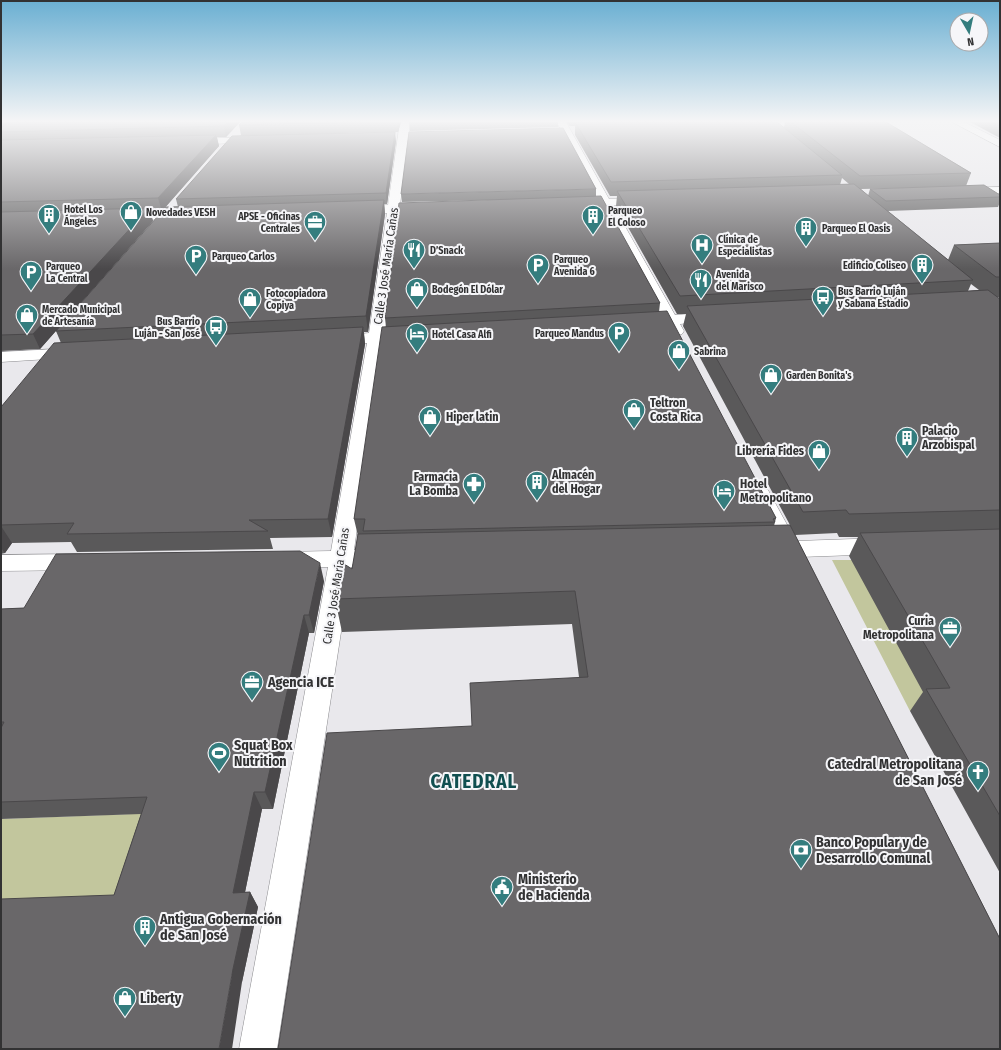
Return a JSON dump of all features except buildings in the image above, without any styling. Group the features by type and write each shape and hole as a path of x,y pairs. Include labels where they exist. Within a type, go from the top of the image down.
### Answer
{"street":[{"name":"Calle 3 José María Cañas","path":"258,1049 341,559 376,338 399,171"},
{"path":"588,171 684,347"},
{"path":"953,191 1000,190"},
{"path":"559,204 660,200"},
{"path":"152,231 175,205"},
{"path":"339,211 438,208"},
{"path":"111,217 197,215"},
{"path":"630,322 732,316"},
{"path":"321,340 424,335"},
{"path":"1,357 92,352"},
{"path":"753,480 800,571"},
{"path":"750,550 906,545"},
{"path":"262,560 404,558"},
{"path":"1,563 104,562"}],"green space":[{"path":"832,560 852,560 934,710 910,711"},
{"path":"158,813 127,910 1,914 1,819"}],"place":[{"name":"Novedades VESH","path":"131,232"},
{"name":"Hotel Los Ángeles","path":"49,234"},
{"name":"Parqueo El Coloso","path":"593,236"},
{"name":"APSE - Oficinas Centrales","path":"315,242"},
{"name":"Parqueo El Oasis","path":"806,248"},
{"name":"Clínica de Especialistas","path":"702,264"},
{"name":"D’Snack","path":"414,270"},
{"name":"Parqueo Carlos","path":"196,276"},
{"name":"Parqueo Avenida 6","path":"538,284"},
{"name":"Edificio Coliseo","path":"922,284"},
{"name":"Parqueo La Central","path":"31,292"},
{"name":"Avenida del Marisco","path":"701,300"},
{"name":"Bodegón El Dólar","path":"417,308"},
{"name":"Bus Barrio Luján y Sabana Estadio","path":"823,316"},
{"name":"Fotocopiadora Copiya","path":"250,318"},
{"name":"Mercado Municipal de Artesanía","path":"27,334"},
{"name":"Bus Barrio Luján - San José","path":"216,346"},
{"name":"Parqueo Mandus","path":"619,352"},
{"name":"Hotel Casa Alfi","path":"417,354"},
{"name":"Sabrina","path":"679,370"},
{"name":"Garden Bonita's","path":"771,394"},
{"name":"Teltron Costa Rica","path":"634,430"},
{"name":"Hiper latin","path":"430,436"},
{"name":"Palacio Arzobispal","path":"907,458"},
{"name":"Librería Fides","path":"819,470"},
{"name":"Almacén del Hogar","path":"537,502"},
{"name":"Farmacia La Bomba","path":"474,504"},
{"name":"Hotel Metropolitano","path":"724,510"},
{"name":"Curia Metropolitana","path":"950,648"},
{"name":"Agencia ICE","path":"252,702"},
{"name":"Squat Box Nutrition","path":"219,772"},
{"name":"Catedral Metropolitana de San José","path":"978,792"},
{"name":"Banco Popular y de Desarrollo Comunal","path":"801,870"},
{"name":"Ministerio de Hacienda","path":"502,906"},
{"name":"Antigua Gobernación de San José","path":"145,946"},
{"name":"Liberty","path":"125,1018"}],"district":[{"name":"CATEDRAL","path":"474,781"}]}
